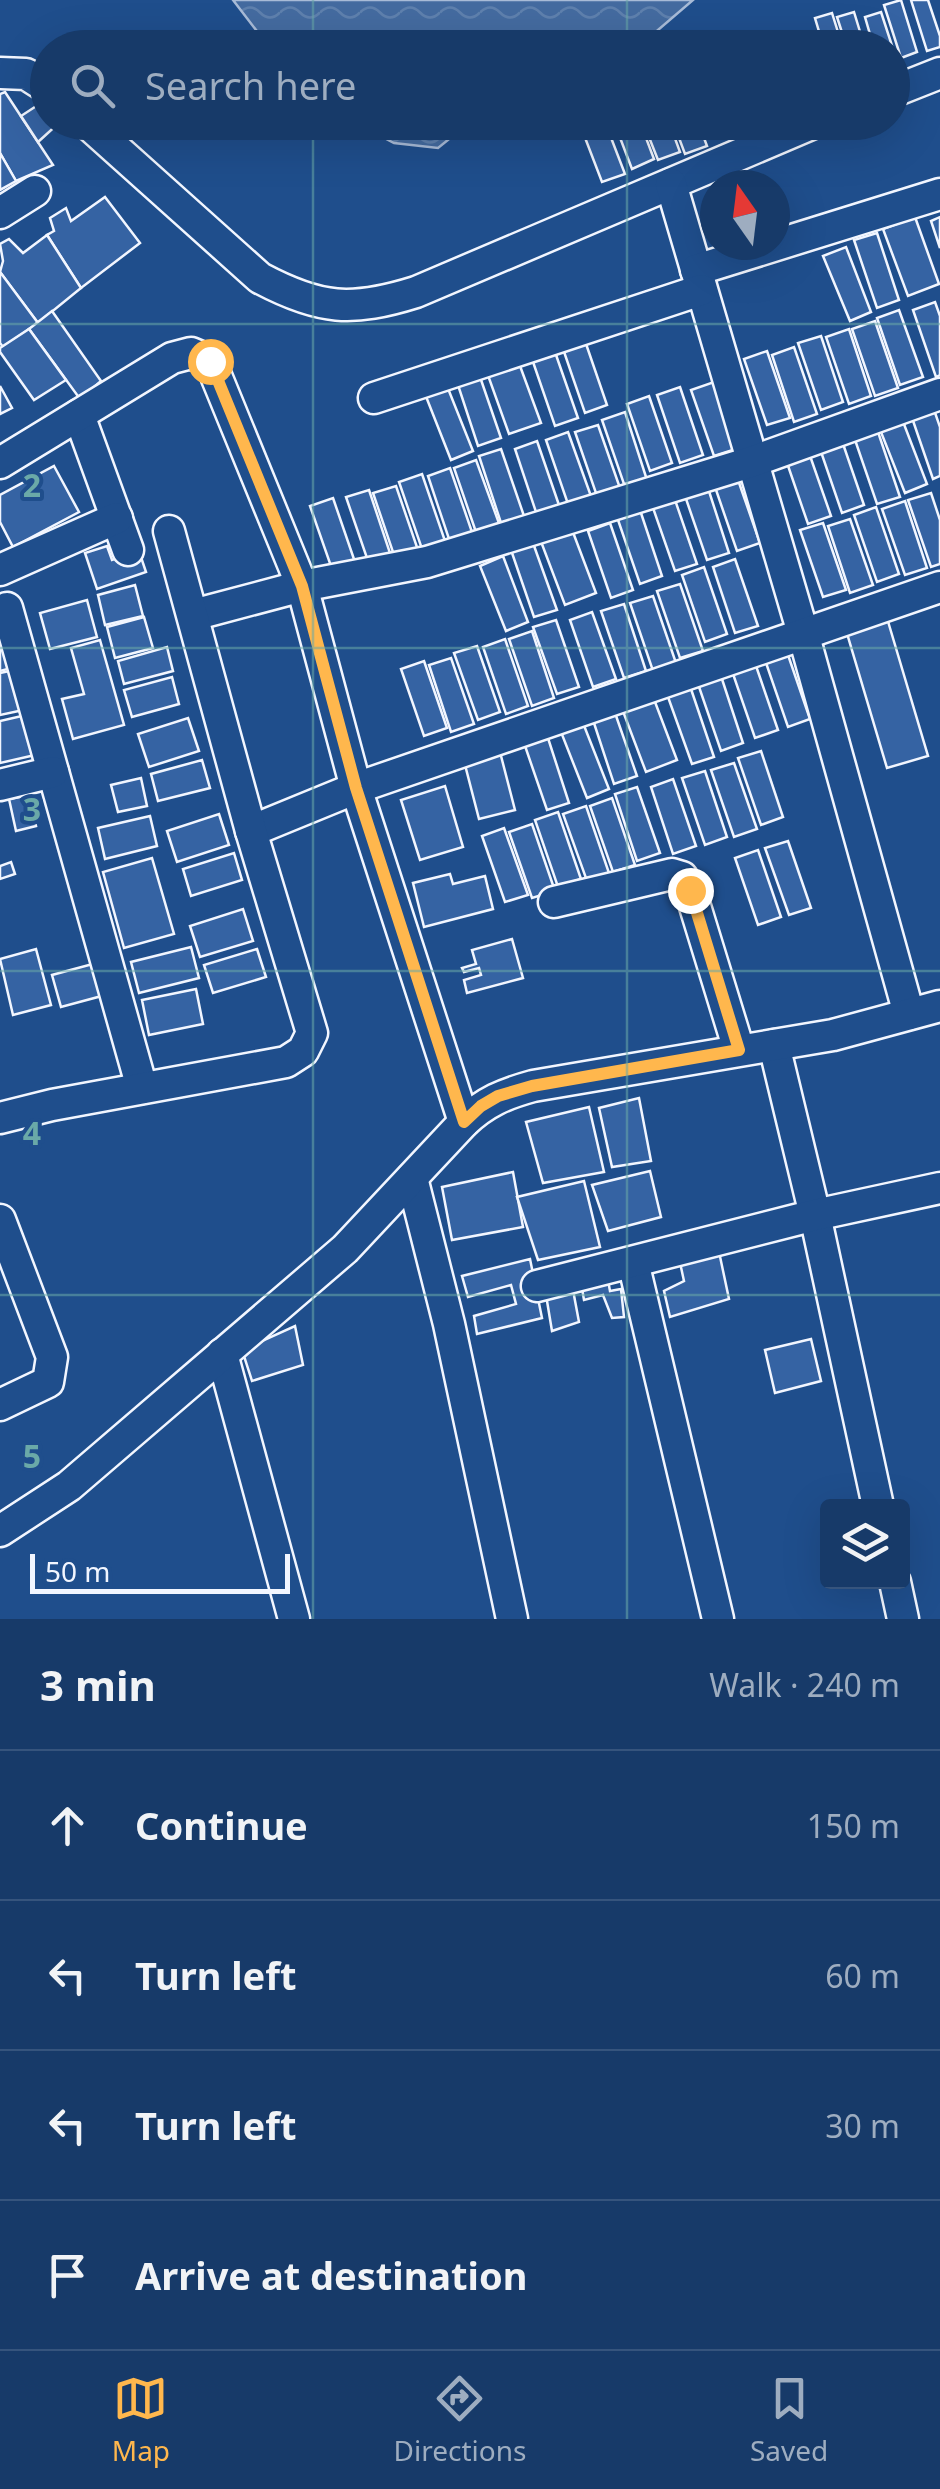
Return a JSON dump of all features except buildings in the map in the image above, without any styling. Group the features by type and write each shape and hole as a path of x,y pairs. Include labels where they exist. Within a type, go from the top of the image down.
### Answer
{"street":[{"path":"2,70 30,77"},
{"path":"910,85 940,73"},
{"path":"106,140 260,278 293,296 330,305 372,306 416,292 774,140"},
{"path":"671,184 909,1014"},
{"path":"0,213 36,190"},
{"path":"374,398 940,194"},
{"path":"0,463 172,358 191,353 210,361 302,586 356,788 464,1122"},
{"path":"193,615 302,586 426,562 751,462 940,394"},
{"path":"79,415 128,550"},
{"path":"0,570 116,518"},
{"path":"0,1118 286,1062 303,1051 312,1032 250,831 169,532"},
{"path":"250,831 356,788 940,586"},
{"path":"7,608 142,1088"},
{"path":"0,785 53,772"},
{"path":"554,902 672,874 682,878 690,890 739,1050"},
{"path":"0,1531 68,1486 345,1248 464,1122 498,1096 532,1086 832,1035 940,1006"},
{"path":"774,1045 876,1499"},
{"path":"412,1178 449,1324 512,1619"},
{"path":"537,1286 940,1188"},
{"path":"0,1220 52,1357 48,1382 0,1405"},
{"path":"633,1262 718,1619"},
{"path":"222,1354 294,1619"},
{"path":"897,1589 904,1619"}],"water":[{"path":"233,0 693,0 658,30 256,30"},
{"path":"388,140 448,140 438,148"}],"route":[{"path":"210,361 302,586 356,788 464,1122 498,1096 532,1086 739,1050 690,890"}]}
